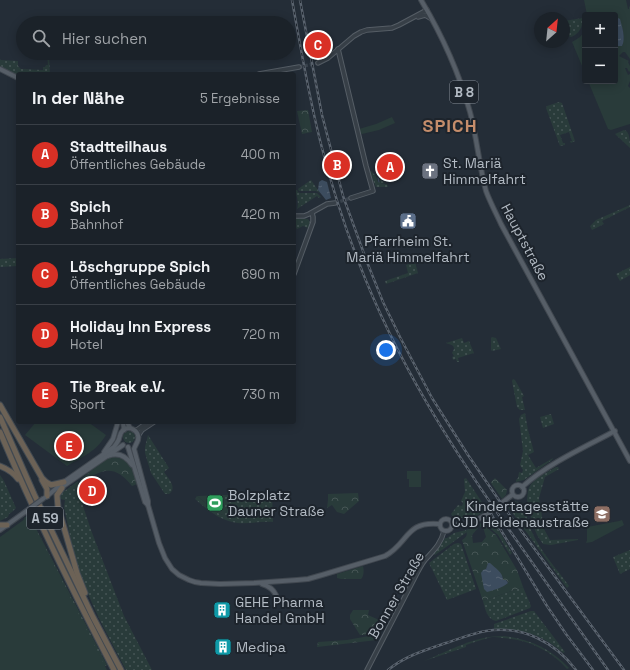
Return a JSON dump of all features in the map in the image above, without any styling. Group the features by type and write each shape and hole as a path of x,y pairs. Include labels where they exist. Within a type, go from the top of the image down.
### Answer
{"highway":[{"path":"0,405 47,489 47,496 52,495 54,497 77,573 93,617"},
{"name":"A 59","path":"0,417 34,494 93,617 121,670"},
{"name":"A 59","path":"0,432 34,508 90,625 114,670"},
{"path":"0,466 15,474 34,508"},
{"path":"36,468 50,485 63,485"},
{"path":"58,507 57,495 63,485"},
{"path":"0,525 7,525"}],"main road":[{"name":"Hauptstraße","path":"421,0 433,20 455,69 464,94 472,120 485,184 501,224 630,461"},
{"path":"0,69 16,77"},
{"path":"102,457 113,439 117,424"},
{"path":"124,424 124,430"},
{"path":"128,424 138,436 134,449 159,543 165,558 172,569 179,575 189,580 201,583 254,583 308,579 375,559 392,552 408,533 417,527 425,524 439,524"},
{"path":"102,457 114,447 120,438 120,433 124,430 132,429"},
{"path":"522,487 543,470 615,431"},
{"path":"120,438 123,444 128,447 145,502 148,505"},
{"path":"128,447 133,446 136,443"},
{"path":"0,530 52,491 123,444"},
{"path":"102,457 113,454 119,455 128,459 134,469"},
{"path":"512,495 511,490 514,486 518,485 522,487"},
{"path":"512,495 518,498 522,496 524,491 522,487"},
{"path":"452,525 467,524 479,520 512,495"},
{"path":"439,524 443,519 447,519 451,521 452,525"},
{"path":"439,524 441,530 444,531 450,530 452,525"},
{"path":"254,583 270,587 275,592 276,596"}],"street":[{"path":"318,63 328,58 361,32 399,26 427,10"},
{"path":"411,19 425,15 433,20"},
{"path":"338,49 373,191 351,198"},
{"path":"270,72 299,67"},
{"path":"296,216 306,215 327,204 335,203"},
{"path":"296,269 313,222 312,213"},
{"path":"132,429 137,430 145,424"},
{"path":"138,436 142,430 151,424"},
{"name":"Bonner Straße","path":"367,670 415,576 438,546 444,531"}],"green space":[{"path":"584,0 626,0 628,9 630,6 630,59 625,52 619,56 629,61 630,66 629,72 627,68 625,68 628,75 630,74 628,86 630,88 630,124 611,130 608,129 589,84 618,84 618,46 622,46 623,31 618,20 618,12 586,12"},
{"path":"582,18 581,27 576,34 571,37 570,37 570,20"},
{"path":"582,35 582,66 572,42"},
{"path":"0,59 18,61 18,66 21,69 43,70 43,67 48,65 48,60 49,60 50,72 16,72 16,74 0,68"},
{"path":"559,102 562,103 575,141 571,143 570,141 572,141 569,132 560,135 565,145 560,146 546,108 547,106"},
{"path":"308,110 312,132 302,134 297,111"},
{"path":"392,117 395,123 379,130 362,134 360,133 359,129"},
{"path":"624,130 629,135 630,148 615,134"},
{"path":"369,171 376,176 378,182 380,182 380,179 385,183 380,183 387,184 388,187 376,187"},
{"path":"311,180 320,193 316,191 299,191 298,189"},
{"path":"296,190 300,193 317,193 321,197 319,198 317,196 297,209"},
{"path":"630,205 630,207 602,221 604,224 592,230 590,226 596,220"},
{"path":"296,218 308,219 310,222 308,228 303,226 297,229"},
{"path":"16,258 16,266 0,267 0,259"},
{"path":"415,262 418,273 386,284 385,281 408,273 406,265"},
{"path":"630,267 630,275 620,281 616,274"},
{"path":"492,337 496,338 501,349 491,350"},
{"path":"462,338 464,343 469,341 474,353 458,358 459,362 457,362 456,359 453,360 452,357 454,356 452,353 454,349 453,346 446,343"},
{"path":"513,379 524,396 522,397 525,410 520,410 517,407 512,381"},
{"path":"525,413 534,452 528,455 536,468 553,458 524,480 516,482 519,472 522,473 523,470 520,465 523,451 519,419 521,415"},
{"path":"551,414 554,424 543,428 540,417"},
{"path":"34,424 91,424 106,435 93,450 67,466 25,435"},
{"path":"127,431 131,431 135,437 131,443 127,443 123,439 123,435"},
{"path":"148,435 169,468 164,472 170,480 173,489 169,494 165,494 151,473 145,453"},
{"path":"114,456 120,457 128,462 137,484 132,486 119,474 113,471 107,471 94,475 80,484 80,480 96,466"},
{"path":"556,467 559,469 545,477 539,498 544,529 550,540 578,540 551,545 543,544 537,535 527,500 528,490 531,484 537,478"},
{"path":"407,471 421,471 421,487 409,487"},
{"path":"0,475 16,508 9,514 8,517 0,521"},
{"path":"466,478 487,510 473,518 454,518 451,514 458,505 462,506 463,503 461,501 465,492 464,479"},
{"path":"495,478 507,490 506,495 502,499 491,483"},
{"path":"78,481 83,506 91,530 124,616 152,670 126,670 98,617 86,589 76,561 64,507 65,500 60,499 58,496"},
{"path":"358,493 359,501 344,514 337,512 332,505 327,508 328,494"},
{"path":"223,495 272,495 273,522 232,522 215,514 195,499 197,496 218,513 223,515"},
{"name":"Bolzplatz Dauner Straße","path":"223,495 223,515 218,513 197,496"},
{"path":"513,501 523,503 529,525 535,539 569,586 567,588 506,504"},
{"path":"29,515 107,665 103,667 24,518"},
{"path":"490,515 494,526 496,525 512,553 510,555 498,535 483,521"},
{"path":"29,516 107,670 0,670 0,537"},
{"path":"622,520 624,525 592,542 586,543 587,527"},
{"path":"481,523 496,535 517,570 523,587 483,601 462,540 467,534 466,530 476,526 478,528 472,535 473,543 482,542 486,537 483,527 480,527","holes":["487,566 503,577 503,580 508,582 507,584 493,590 484,589 483,571"]},
{"path":"466,530 467,532 435,555 434,553 445,538 454,533"},
{"path":"454,544 461,544 476,589 447,600 429,563"},
{"path":"630,550 630,569 620,574 613,557"},
{"path":"363,566 364,573 361,579 337,578 337,574"},
{"path":"523,587 531,606 530,608 496,621 490,618 483,601"},
{"path":"353,610 369,610 368,615 379,620 372,632 360,635 350,619 350,615"},
{"path":"534,611 565,652 563,653 540,637 522,631 494,629 494,624"},
{"path":"388,613 390,614 377,640 317,647 318,642 347,640 373,635 376,631 380,631"},
{"path":"504,636 514,637 531,642 555,655 569,668 567,669 554,656 538,647 529,643 493,637"},
{"path":"492,637 424,661 453,648 483,638"}],"water":[{"path":"618,18 620,19 623,32 624,40 622,46 618,46"},
{"path":"322,180 327,182 331,198 326,200 318,190 319,182"},
{"path":"488,563 498,570 503,577 503,580 506,580 508,583 501,588 487,592 484,589 481,573 486,569"}],"waterway":[{"path":"378,178 379,182"}],"tunnel":[{"path":"299,67 318,63"},
{"path":"335,203 351,198"}],"railway":[{"path":"292,0 295,16"},
{"path":"300,0 322,115 343,196 383,302 432,398 468,455 503,506 624,670"},
{"path":"296,21 313,111 330,177 343,220 354,249 390,334 407,368 446,435 510,531 608,670"},
{"path":"488,509 547,606 593,670"},
{"path":"388,670 408,657 423,651 476,633 499,630 525,633 537,638 558,651 576,670"}],"place":[{"name":"Löschgruppe Spich","path":"318,45"},
{"name":"Spich","path":"337,165"},
{"name":"Stadtteilhaus","path":"390,167"},
{"name":"St. Mariä Himmelfahrt","path":"430,171"},
{"name":"Pfarrheim St. Mariä Himmelfahrt","path":"408,221"},
{"name":"Tie Break e.V.","path":"69,446"},
{"name":"Holiday Inn Express","path":"92,491"},
{"name":"Bolzplatz Dauner Straße","path":"215,503"},
{"name":"Kindertagesstätte CJD Heidenaustraße","path":"602,514"},
{"name":"GEHE Pharma Handel GmbH","path":"222,610"},
{"name":"Medipa","path":"223,647"}],"district":[{"name":"SPICH","path":"450,125"}]}
